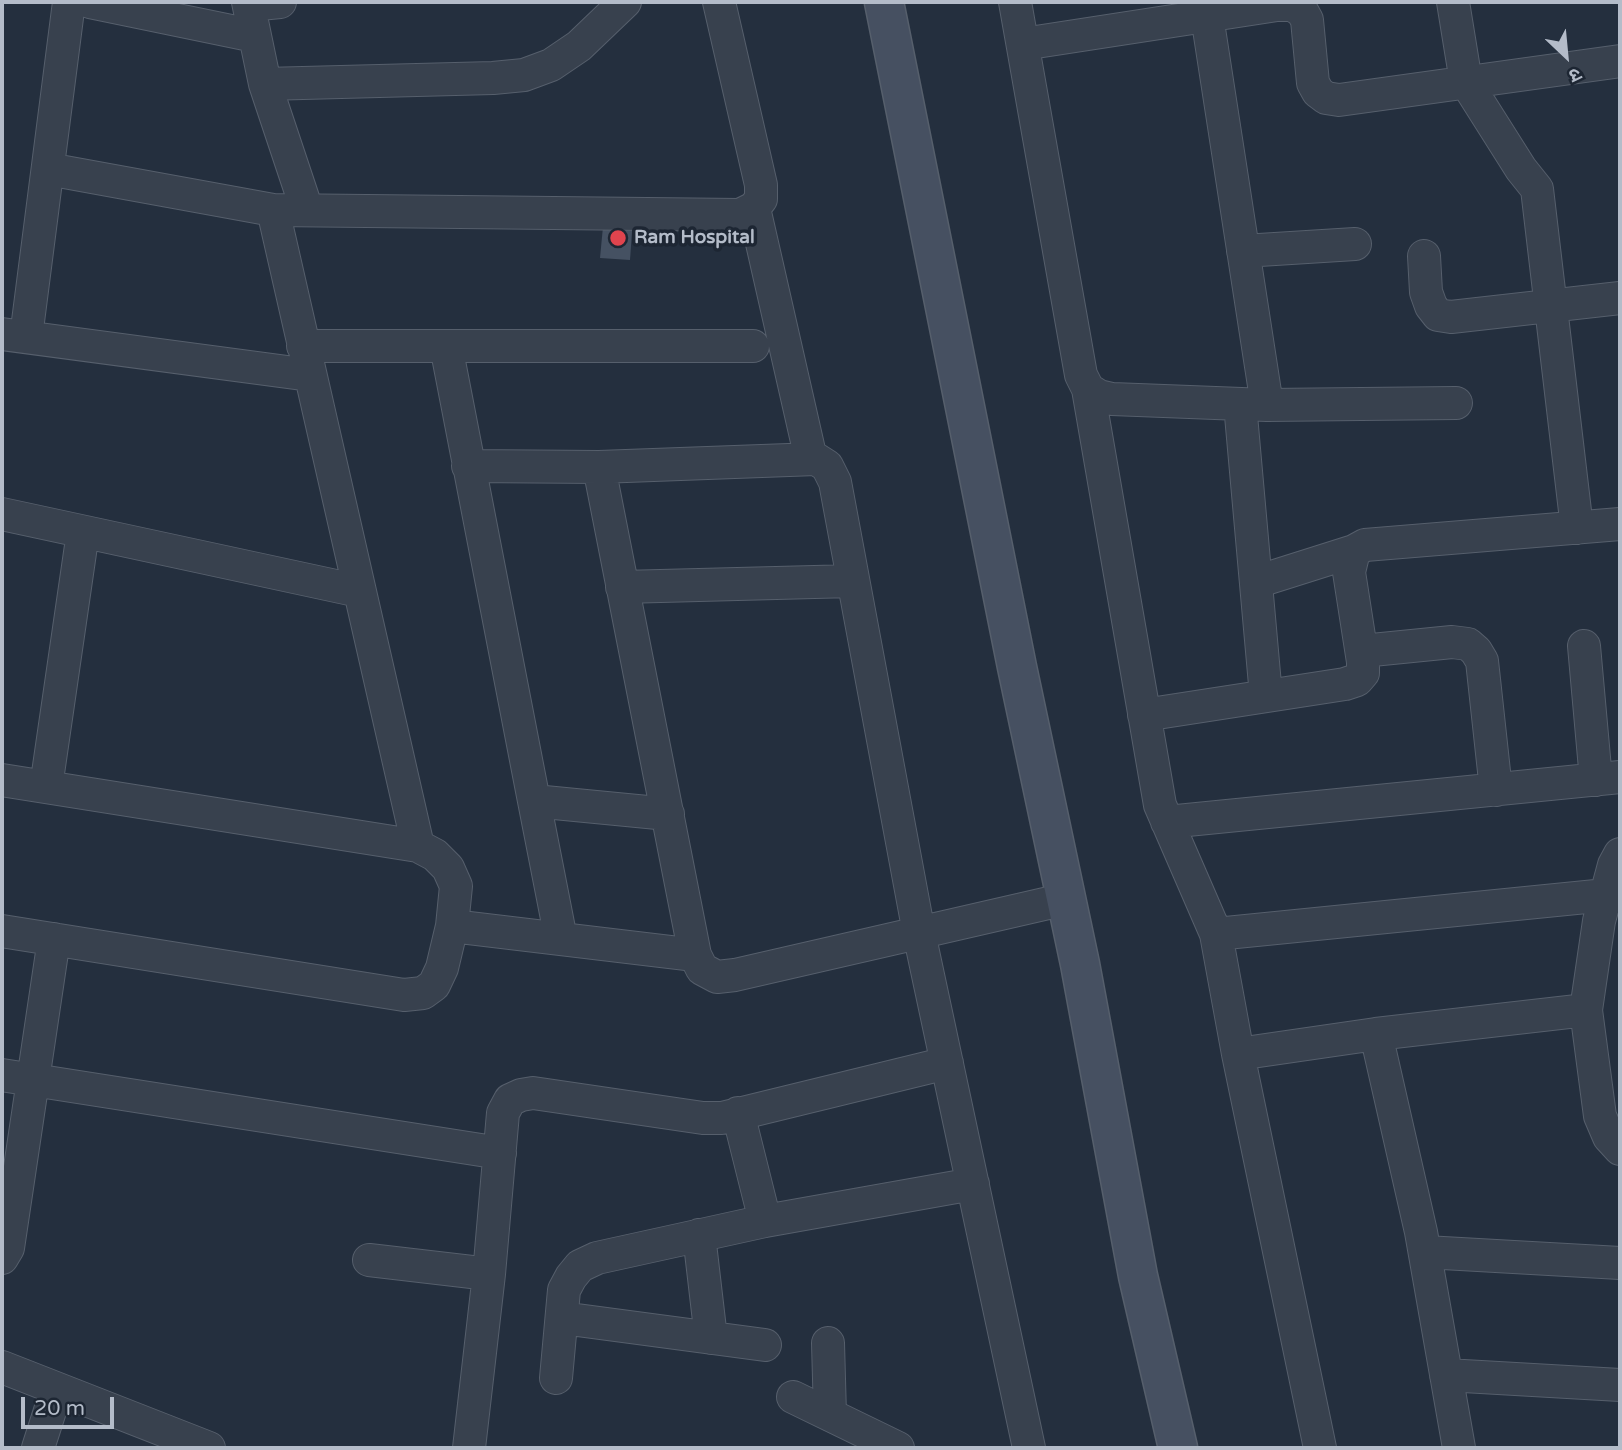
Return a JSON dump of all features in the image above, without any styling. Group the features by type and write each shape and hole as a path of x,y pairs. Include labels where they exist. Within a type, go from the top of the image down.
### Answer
{"street":[{"path":"69,2 48,169 14,335 307,361 446,346 753,346"},
{"path":"90,2 255,36"},
{"path":"265,84 524,75 551,65 579,46 625,2"},
{"path":"48,169 273,210 740,215 754,208 761,199 761,185 719,2"},
{"path":"884,2 1066,899 1138,1276 1178,1448"},
{"path":"1016,2 1081,375 1088,389 1160,805 1216,934 1238,1054 1320,1448"},
{"path":"1453,2 1466,82 1521,169 1537,189 1577,528"},
{"path":"259,3 255,36 265,84 307,211"},
{"path":"1023,44 1277,5 1292,5 1301,10 1307,20 1313,83 1318,92 1326,98 1339,100 1620,61"},
{"path":"1207,16 1243,251 1254,405 1255,582 1266,696"},
{"path":"754,208 811,459"},
{"path":"273,210 418,846"},
{"path":"1243,251 1355,244"},
{"path":"1424,256 1426,292 1438,315 1451,317 1620,298"},
{"path":"446,346 561,939"},
{"path":"1088,389 1099,397 1112,399 1254,405 1456,402"},
{"path":"468,466 599,467 811,459 827,466 835,482 919,933 1030,1448"},
{"path":"599,467 695,955 702,969 717,977 736,975 1066,899"},
{"path":"2,514 359,591"},
{"path":"1255,582 1354,551 1365,545 1620,524"},
{"path":"47,787 83,532"},
{"path":"1144,715 1357,680 1363,673 1362,650 1349,572 1354,551"},
{"path":"622,587 853,581"},
{"path":"1362,650 1452,642 1468,644 1476,651 1482,662 1496,790"},
{"path":"1167,822 1608,778 1584,646"},
{"path":"2,780 418,846 435,855 448,868 456,886 452,926 442,968 433,985 423,993 404,995 2,931"},
{"path":"534,802 668,814"},
{"path":"1620,854 1614,865 1613,896 1599,921 1586,1010 1600,1116 1609,1137 1620,1149"},
{"path":"1216,934 1613,896"},
{"path":"452,926 695,955"},
{"path":"2,1258 8,1248 54,939"},
{"path":"1238,1054 1376,1034 1586,1010"},
{"path":"1376,1034 1425,1252 1459,1448"},
{"path":"469,1448 489,1274 503,1113 510,1100 533,1093 703,1118 722,1118 947,1063"},
{"path":"2,1075 499,1153"},
{"path":"738,1113 765,1221"},
{"path":"556,1378 564,1290 580,1266 597,1258 765,1221 973,1184"},
{"path":"699,1235 711,1338"},
{"path":"1425,1252 1620,1263"},
{"path":"369,1260 489,1274"},
{"path":"562,1318 765,1345"},
{"path":"828,1343 830,1415"},
{"path":"2,1367 209,1448"},
{"path":"1446,1376 1620,1385"},
{"path":"37,1448 57,1389"},
{"path":"793,1396 898,1448"}],"building":[{"path":"604,216 633,218 630,260 600,258"}],"place":[{"name":"Ram Hospital","path":"618,238"}]}
